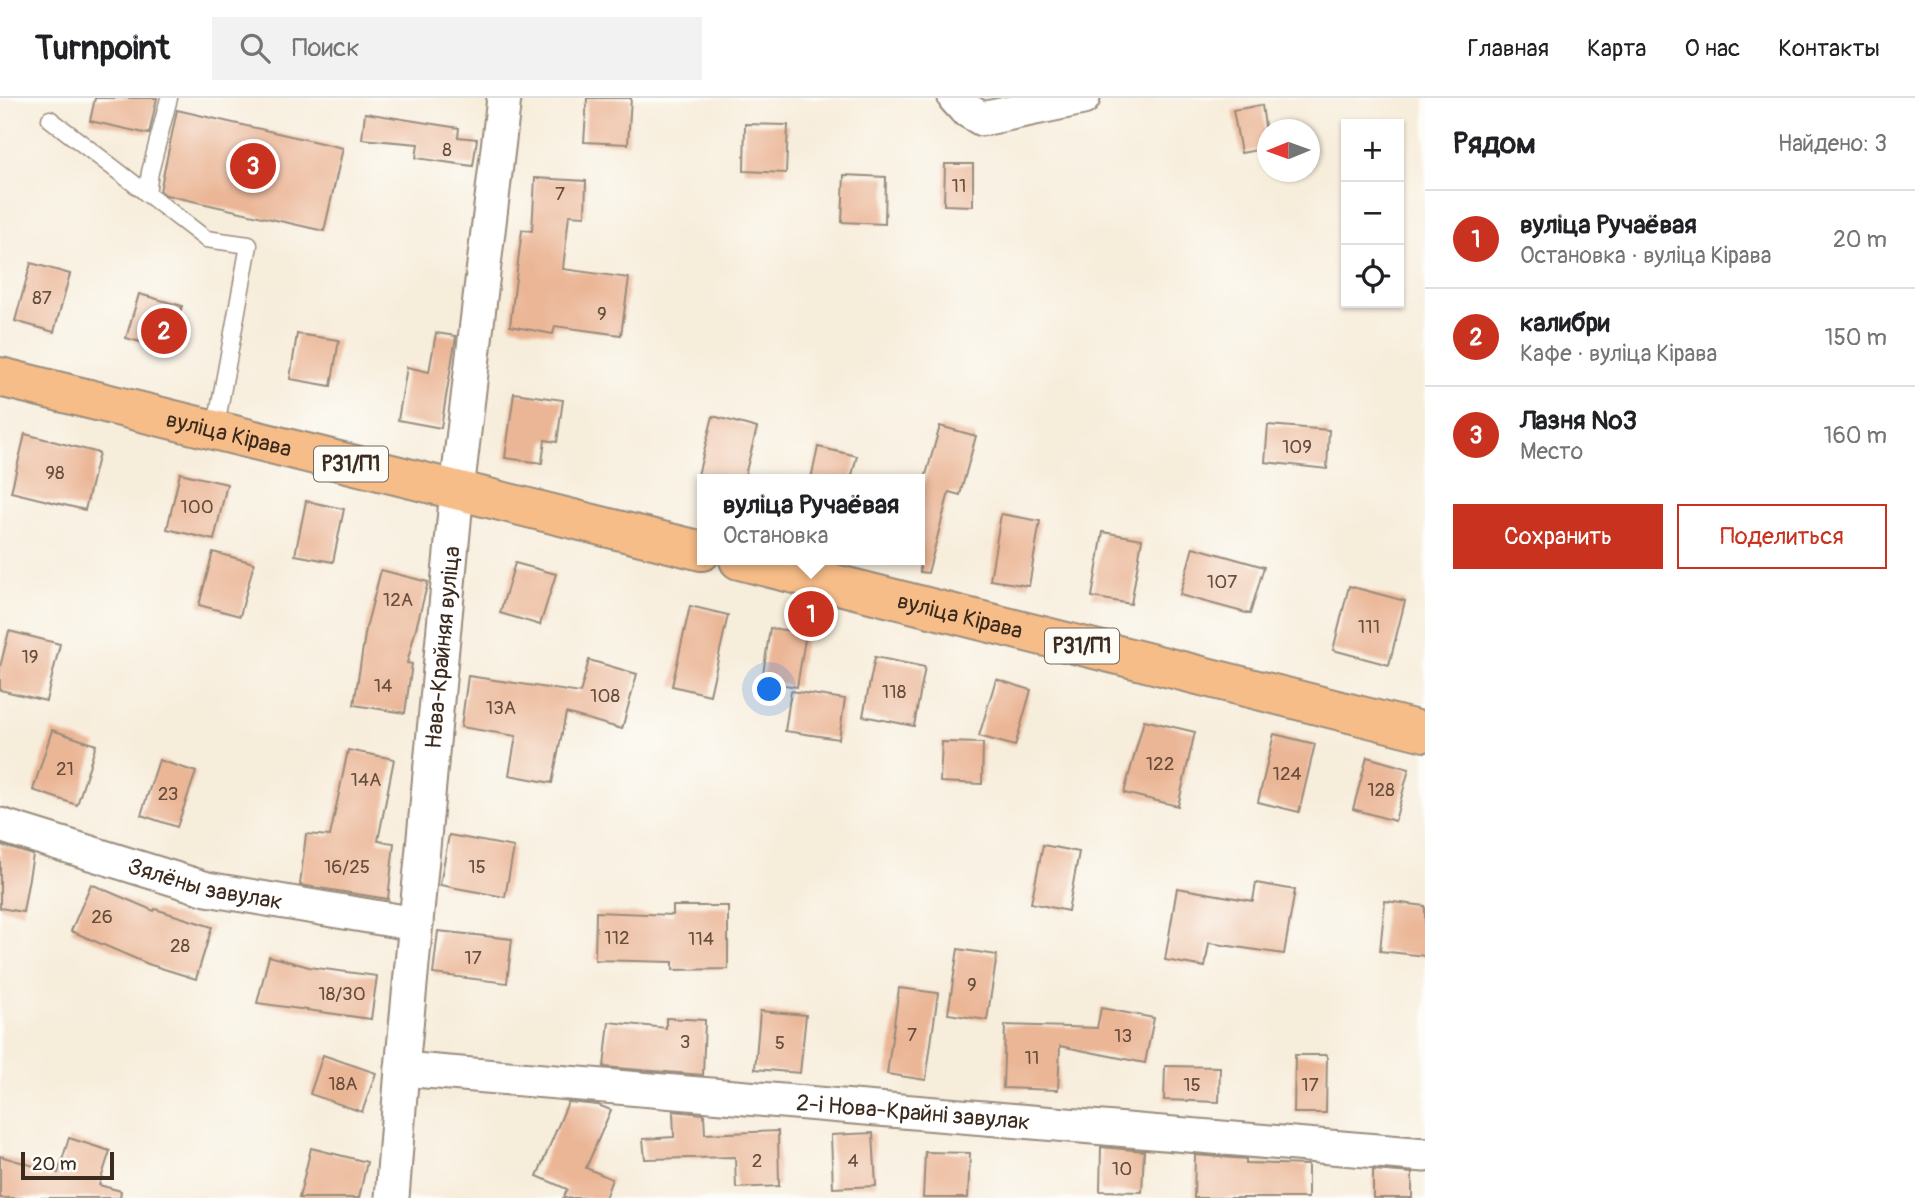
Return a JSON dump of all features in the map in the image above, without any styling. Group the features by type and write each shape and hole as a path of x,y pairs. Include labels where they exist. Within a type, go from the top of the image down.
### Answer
{"main road":[{"name":"вуліца Кірава","path":"0,377 697,550"},
{"name":"вуліца Кірава","path":"758,565 1425,732"}],"street":[{"name":"Нава-Крайняя вуліца","path":"392,1198 457,490 504,98"},
{"path":"955,98 965,109 982,119 1083,98"},
{"name":"Зялёны завулак","path":"0,825 207,889 416,924"},
{"name":"2-і Нова-Крайні завулак","path":"402,1069 1425,1155"}],"lane":[{"path":"147,194 169,98"},
{"path":"50,119 206,239 249,245 215,431"}],"building":[{"path":"95,98 157,98 149,134 90,121"},
{"path":"587,98 631,98 628,144 584,142"},
{"path":"1262,105 1264,119 1257,119 1257,150 1241,153 1233,110"},
{"path":"177,110 343,148 324,231 166,195 160,191"},
{"path":"365,113 459,128 458,137 477,139 473,166 416,158 418,144 362,139"},
{"path":"745,124 788,125 786,173 744,171"},
{"path":"945,164 973,164 973,206 944,205"},
{"path":"844,175 886,177 885,224 842,222"},
{"path":"535,178 586,181 585,216 569,215 563,269 629,278 621,335 555,326 553,334 510,326 522,230 532,231"},
{"path":"31,263 70,274 54,332 15,321"},
{"path":"139,294 182,306 170,350 126,338"},
{"path":"436,333 456,336 441,428 398,420 407,367 429,372"},
{"path":"297,334 339,340 331,386 290,379"},
{"path":"514,393 563,400 557,442 545,440 542,463 505,458"},
{"path":"713,416 757,428 745,474 698,474"},
{"path":"1268,425 1329,430 1327,469 1265,462"},
{"path":"940,426 976,436 960,495 949,492 928,573 920,572 920,565 925,565 925,478"},
{"path":"25,434 99,453 85,510 11,492"},
{"path":"818,447 857,456 852,474 812,474"},
{"path":"180,473 227,484 214,540 167,529"},
{"path":"306,501 344,509 333,562 295,555"},
{"path":"1001,514 1040,521 1029,586 990,580"},
{"path":"1103,532 1142,539 1131,604 1092,597"},
{"path":"1193,547 1264,567 1250,614 1180,595"},
{"path":"213,552 254,563 240,616 199,605"},
{"path":"515,563 556,574 540,625 500,613"},
{"path":"381,570 428,582 407,663 412,664 405,713 354,705 366,628"},
{"path":"1349,586 1405,601 1389,665 1333,650"},
{"path":"690,606 728,615 710,695 672,686"},
{"path":"770,628 806,633 797,687 762,681"},
{"path":"9,631 60,644 46,701 0,690 0,667"},
{"path":"875,657 925,667 914,726 863,716"},
{"path":"589,660 637,674 622,729 566,713 552,783 509,775 516,736 461,727 468,676 580,693"},
{"path":"996,679 1031,690 1015,746 979,736"},
{"path":"791,691 845,699 839,739 785,731"},
{"path":"1144,720 1195,732 1178,806 1124,793"},
{"path":"52,730 96,745 77,805 33,790"},
{"path":"1274,734 1315,744 1299,812 1258,802"},
{"path":"942,742 983,743 982,784 940,782"},
{"path":"348,750 394,759 378,841 394,843 388,899 300,885 306,834 330,836"},
{"path":"1367,757 1409,769 1395,821 1353,809"},
{"path":"159,760 196,772 177,827 141,815"},
{"path":"449,835 514,847 505,897 440,885"},
{"path":"0,845 33,855 23,912 0,908"},
{"path":"1043,845 1079,852 1068,911 1031,903"},
{"path":"1256,883 1295,890 1284,954 1209,943 1205,967 1165,960 1177,888 1253,901"},
{"path":"91,884 154,911 155,909 212,927 196,979 148,964 71,931"},
{"path":"1385,901 1425,906 1425,956 1380,951"},
{"path":"673,906 728,906 728,969 673,970 673,962 595,960 596,912 673,915"},
{"path":"438,931 512,939 507,983 433,974"},
{"path":"958,949 997,955 987,1020 948,1014"},
{"path":"269,956 309,967 377,976 371,1019 257,1003"},
{"path":"899,988 938,993 926,1080 887,1074"},
{"path":"1101,1008 1154,1018 1145,1063 1060,1046 1058,1090 1003,1088 1005,1025 1097,1028"},
{"path":"760,1011 806,1015 800,1073 755,1069"},
{"path":"666,1018 705,1020 703,1075 604,1067 609,1022 666,1028"},
{"path":"323,1055 376,1073 362,1112 310,1094"},
{"path":"1295,1055 1327,1055 1326,1113 1294,1113"},
{"path":"1165,1066 1220,1067 1219,1102 1164,1100"},
{"path":"568,1102 598,1105 611,1110 586,1168 612,1179 605,1198 563,1198 567,1189 537,1176"},
{"path":"673,1111 704,1114 705,1134 778,1131 779,1186 736,1188 735,1157 645,1159 643,1139 674,1137"},
{"path":"873,1133 876,1186 833,1188 831,1135"},
{"path":"69,1138 110,1151 99,1185 121,1191 120,1198 0,1198 0,1156 58,1173"},
{"path":"1101,1147 1144,1151 1142,1192 1100,1191"},
{"path":"311,1148 367,1162 359,1198 299,1198"},
{"path":"925,1152 970,1153 968,1198 923,1198"},
{"path":"1195,1155 1246,1159 1246,1163 1308,1165 1308,1198 1194,1198"},
{"path":"1373,1170 1412,1173 1412,1198 1373,1198"}],"place":[{"name":"Лазня №3","path":"253,166"},
{"name":"калибри","path":"164,331"},
{"name":"вуліца Ручаёвая","path":"811,614"}]}
